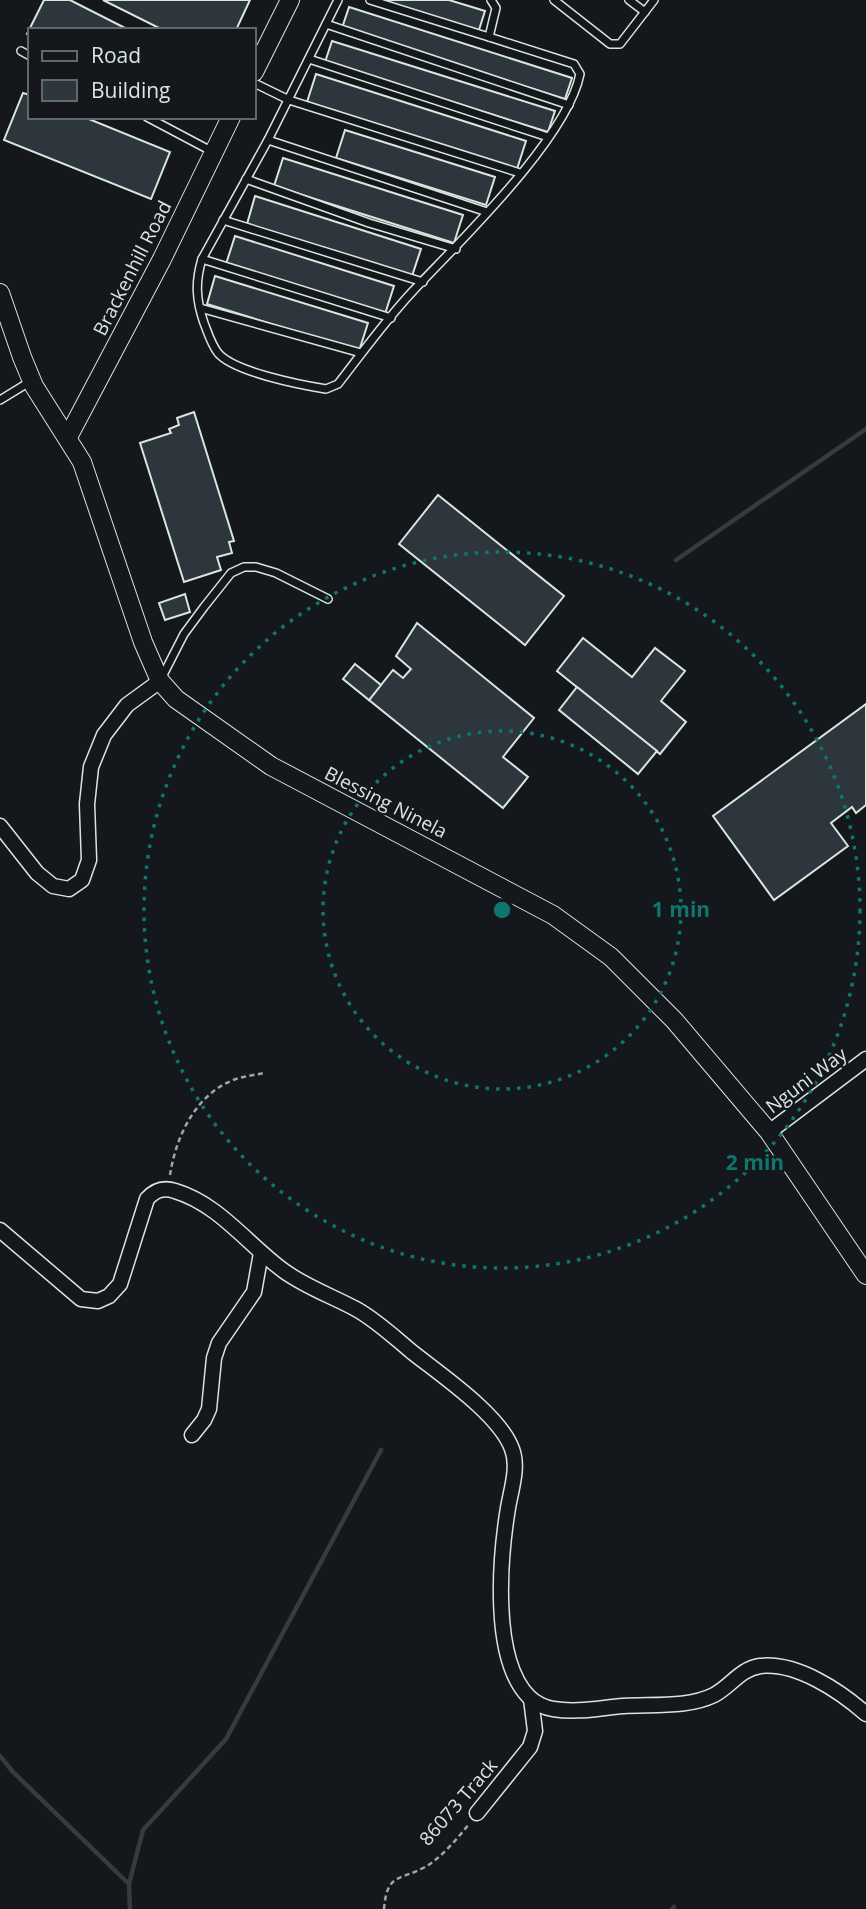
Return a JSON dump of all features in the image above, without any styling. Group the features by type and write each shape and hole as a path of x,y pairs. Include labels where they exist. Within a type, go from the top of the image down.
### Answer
{"street":[{"path":"256,68 290,0"},
{"name":"Brackenhill Road","path":"68,437 162,259 230,119"},
{"name":"Blessing Ninela","path":"0,293 32,381 48,411 68,437 82,462 143,642 160,681 192,713 271,766 553,915 611,957 674,1020 769,1132 866,1275"},
{"path":"0,826 37,873 53,886 69,889 82,880 89,860 88,804 91,767 95,756 104,735 127,705 160,681"},
{"name":"Nguni Way","path":"769,1132 866,1059"},
{"path":"0,1230 81,1299 98,1301 109,1296 120,1284 147,1199 154,1191 168,1189 206,1205 299,1282 356,1309 378,1324 472,1400 504,1433 513,1451 514,1474 503,1546 500,1592 506,1649 519,1684 531,1699 549,1709 576,1712 621,1706 694,1702 715,1694 745,1671 760,1666 776,1667 808,1676 842,1693 866,1714"},
{"path":"192,1435 209,1409 214,1358 219,1343 254,1292 261,1253"},
{"name":"86073 Track","path":"477,1813 530,1747 535,1731 531,1699"}],"lane":[{"path":"338,0 268,140 202,259 196,294 211,342 220,354 236,366 320,388 333,388 391,318 456,249 520,173 569,105 580,74 574,64 370,0"},
{"path":"489,37 496,8 491,0"},
{"path":"554,0 610,44 615,45 620,44 654,0"},
{"path":"629,0 645,12"},
{"path":"326,24 569,105"},
{"path":"22,51 28,55"},
{"path":"309,59 548,137"},
{"path":"256,84 289,100 520,173"},
{"path":"151,119 214,152"},
{"path":"268,140 487,212"},
{"path":"246,179 369,223 456,249"},
{"path":"223,220 423,282"},
{"path":"202,259 391,318"},
{"path":"200,308 361,353"},
{"path":"0,400 32,381"},
{"path":"160,681 184,634 231,573 244,567 256,567 276,573 328,599"}],"path":[{"path":"168,1189 173,1156 194,1110 215,1091 235,1080 264,1073"},
{"name":"86073 Track","path":"384,1909 389,1884 426,1866 464,1830 477,1813"}],"building":[{"path":"44,0 70,0 125,28 30,28"},
{"path":"103,0 250,0 237,28 159,28"},
{"path":"376,0 449,0 485,11 478,33"},
{"path":"349,7 572,78 565,99 342,28"},
{"path":"332,41 555,111 548,132 325,62"},
{"path":"316,74 526,141 517,169 307,102"},
{"path":"23,93 28,94 28,119 89,119 170,152 151,199 4,140"},
{"path":"345,130 495,177 486,205 336,158"},
{"path":"283,158 463,215 454,243 274,186"},
{"path":"255,196 421,249 412,276 247,224"},
{"path":"235,236 394,286 385,314 226,264"},
{"path":"215,276 368,323 359,351 207,304"},
{"path":"194,412 234,541 229,542 232,553 217,557 221,570 184,582 140,443 171,433 169,429 179,425 177,418"},
{"path":"438,495 564,596 525,645 399,544"},
{"path":"185,594 190,612 165,620 159,603"},
{"path":"417,623 534,718 503,757 528,777 503,808 369,700 393,670 403,678 411,669 396,656"},
{"path":"583,638 632,677 655,648 685,671 661,701 686,722 660,754 557,671"},
{"path":"355,664 381,685 369,700 343,679"},
{"path":"577,687 657,751 638,774 559,710"},
{"path":"866,704 866,805 856,813 852,807 831,823 848,846 774,900 713,816"}],"waterway":[{"path":"676,560 866,429"},
{"path":"130,1909 129,1884 143,1830 226,1739 381,1450"},
{"path":"0,1756 13,1772 129,1884"}]}
